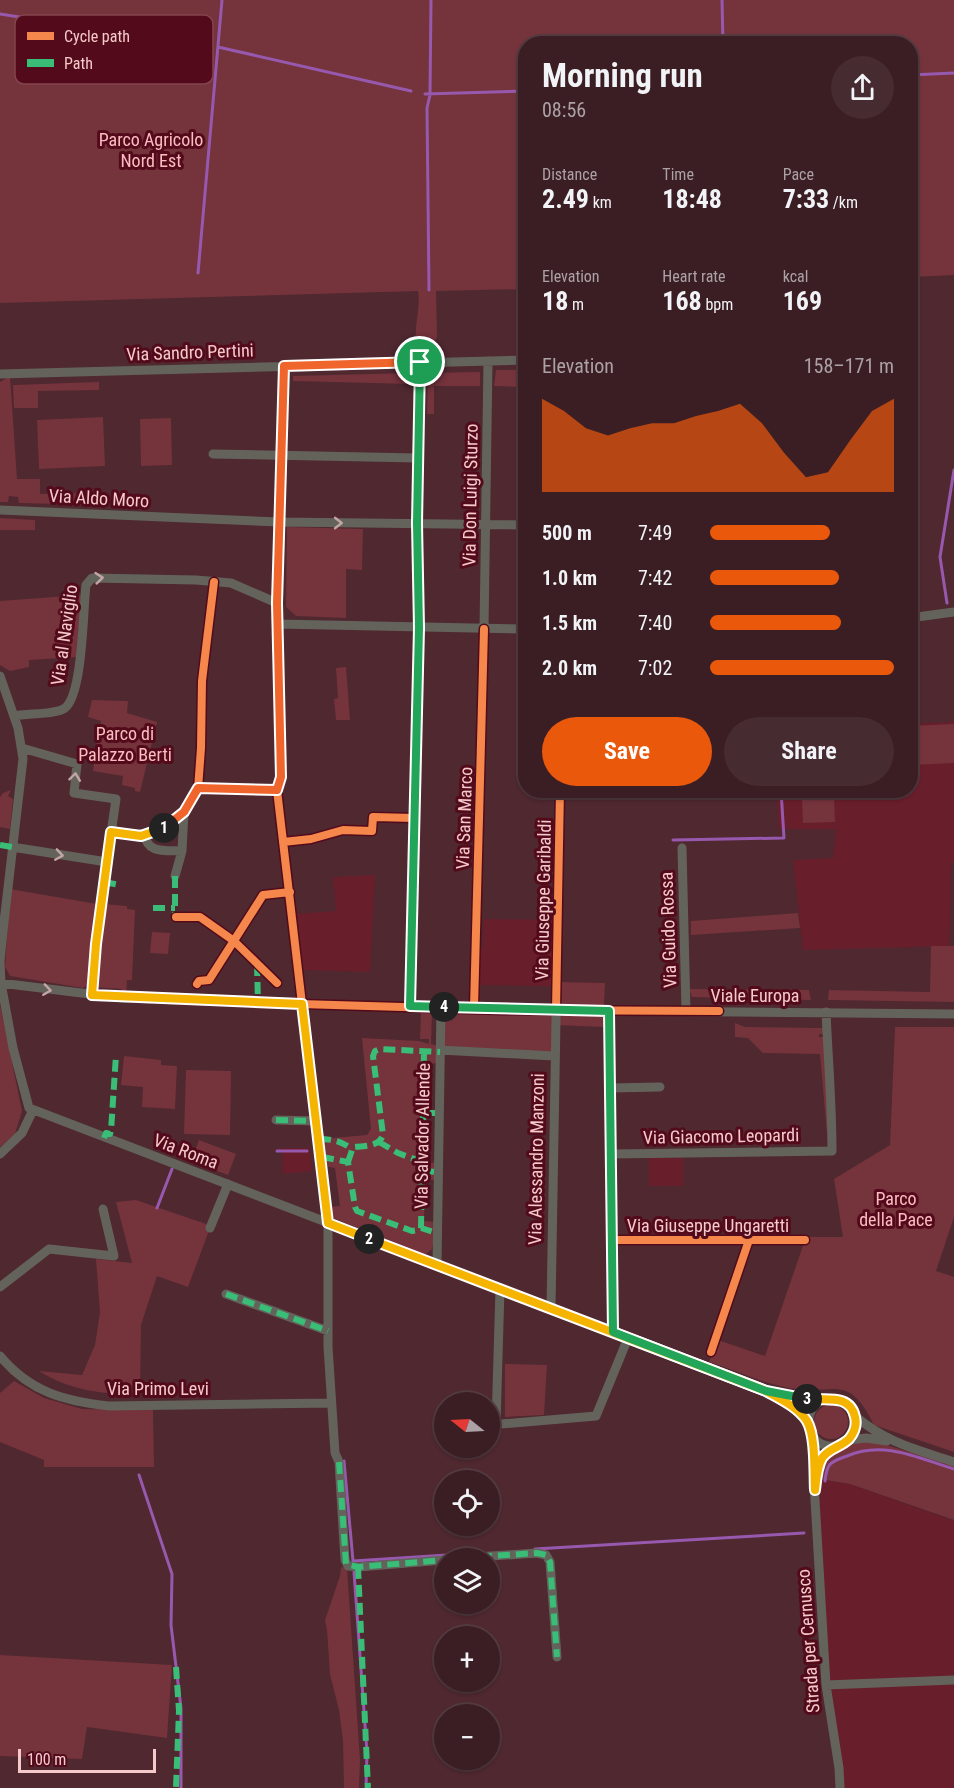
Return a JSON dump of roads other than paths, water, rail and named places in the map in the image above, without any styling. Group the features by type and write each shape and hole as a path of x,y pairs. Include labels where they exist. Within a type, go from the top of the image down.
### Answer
{"street":[{"name":"Via Sandro Pertini","path":"0,374 518,360"},
{"name":"Via Don Luigi Sturzo","path":"484,629 488,361"},
{"path":"410,1006 419,648 417,458 420,362"},
{"path":"284,366 277,603 281,777 277,790 328,1223 328,1331 335,1453 339,1462 346,1564 357,1567 434,1561"},
{"path":"213,454 417,458"},
{"name":"Via Aldo Moro","path":"0,510 279,522 518,525"},
{"name":"Via al Naviglio","path":"14,716 64,708 75,689 87,582 95,577 233,584 277,603"},
{"path":"918,617 954,612"},
{"path":"277,624 518,629"},
{"name":"Via San Marco","path":"474,1008 484,629"},
{"path":"0,676 14,716 23,759 0,961 1,983 27,1104 33,1110 22,1133 0,1154"},
{"path":"22,748 77,764 74,793 116,799 96,944 92,995"},
{"path":"111,832 146,835 165,827 181,815 198,789 201,748"},
{"path":"198,789 277,790"},
{"name":"Via Giuseppe Garibaldi","path":"556,1010 560,798"},
{"path":"175,876 182,851 181,815"},
{"path":"146,835 147,843 152,848 182,851"},
{"path":"12,847 107,862"},
{"name":"Via Guido Rossa","path":"682,848 686,1011"},
{"name":"Viale Europa","path":"1,983 92,995 302,1004 609,1011 826,1011 954,1014"},
{"name":"Via Salvador Allende","path":"437,1265 441,1007"},
{"name":"Via Alessandro Manzoni","path":"550,1308 556,1010"},
{"path":"609,1011 613,1332"},
{"name":"Via Giacomo Leopardi","path":"611,1154 832,1151 831,1084 828,1070 826,1011"},
{"path":"440,1050 554,1056"},
{"path":"610,1088 660,1087"},
{"name":"Via Roma","path":"33,1110 766,1391"},
{"path":"276,1120 317,1121"},
{"path":"210,1228 228,1184"},
{"path":"0,1287 49,1249 114,1256 103,1209"},
{"name":"Via Giuseppe Ungaretti","path":"612,1240 805,1240"},
{"path":"711,1352 750,1240"},
{"path":"495,1392 500,1289"},
{"path":"226,1294 328,1331"},
{"path":"500,1423 596,1416 628,1338"},
{"name":"Via Primo Levi","path":"0,1356 19,1375 36,1387 64,1399 78,1402 109,1406 332,1403"},
{"path":"766,1391 822,1400 833,1398 842,1401 851,1408 855,1416 874,1431 896,1443"},
{"path":"766,1391 791,1406 808,1423 817,1441 823,1444 836,1445 848,1440 866,1438 896,1443 954,1462"},
{"path":"808,1423 812,1409 822,1400"},
{"path":"848,1440 855,1429 855,1416"},
{"name":"Strada per Cernusco","path":"811,1433 826,1685 840,1788"},
{"name":"Strada per Cernusco","path":"815,1490 822,1460 836,1445"},
{"path":"500,1555 537,1553 548,1557 557,1657"},
{"path":"826,1685 954,1680"}],"waterway":[{"path":"198,273 222,0"},
{"path":"429,290 427,108 430,95 431,0"},
{"path":"722,0 723,36"},
{"path":"0,14 15,16"},
{"path":"218,47 411,91"},
{"path":"918,75 954,73"},
{"path":"425,94 518,91"},
{"path":"947,603 940,557 954,470"},
{"path":"673,840 784,838 782,798"},
{"path":"277,1151 307,1151"},
{"path":"157,1208 172,1169"},
{"path":"825,1481 827,1470 834,1462 847,1456 874,1450 901,1452 954,1469"},
{"path":"344,1461 353,1561 434,1556"},
{"path":"139,1475 172,1574 171,1625 181,1708 181,1788"},
{"path":"535,1549 804,1533"},
{"path":"354,1572 367,1753 366,1788"}],"park label":[{"name":"Parco Agricolo Nord Est","path":"151,149"},
{"name":"Parco di Palazzo Berti","path":"125,743"},
{"name":"Parco della Pace","path":"896,1208"}]}
